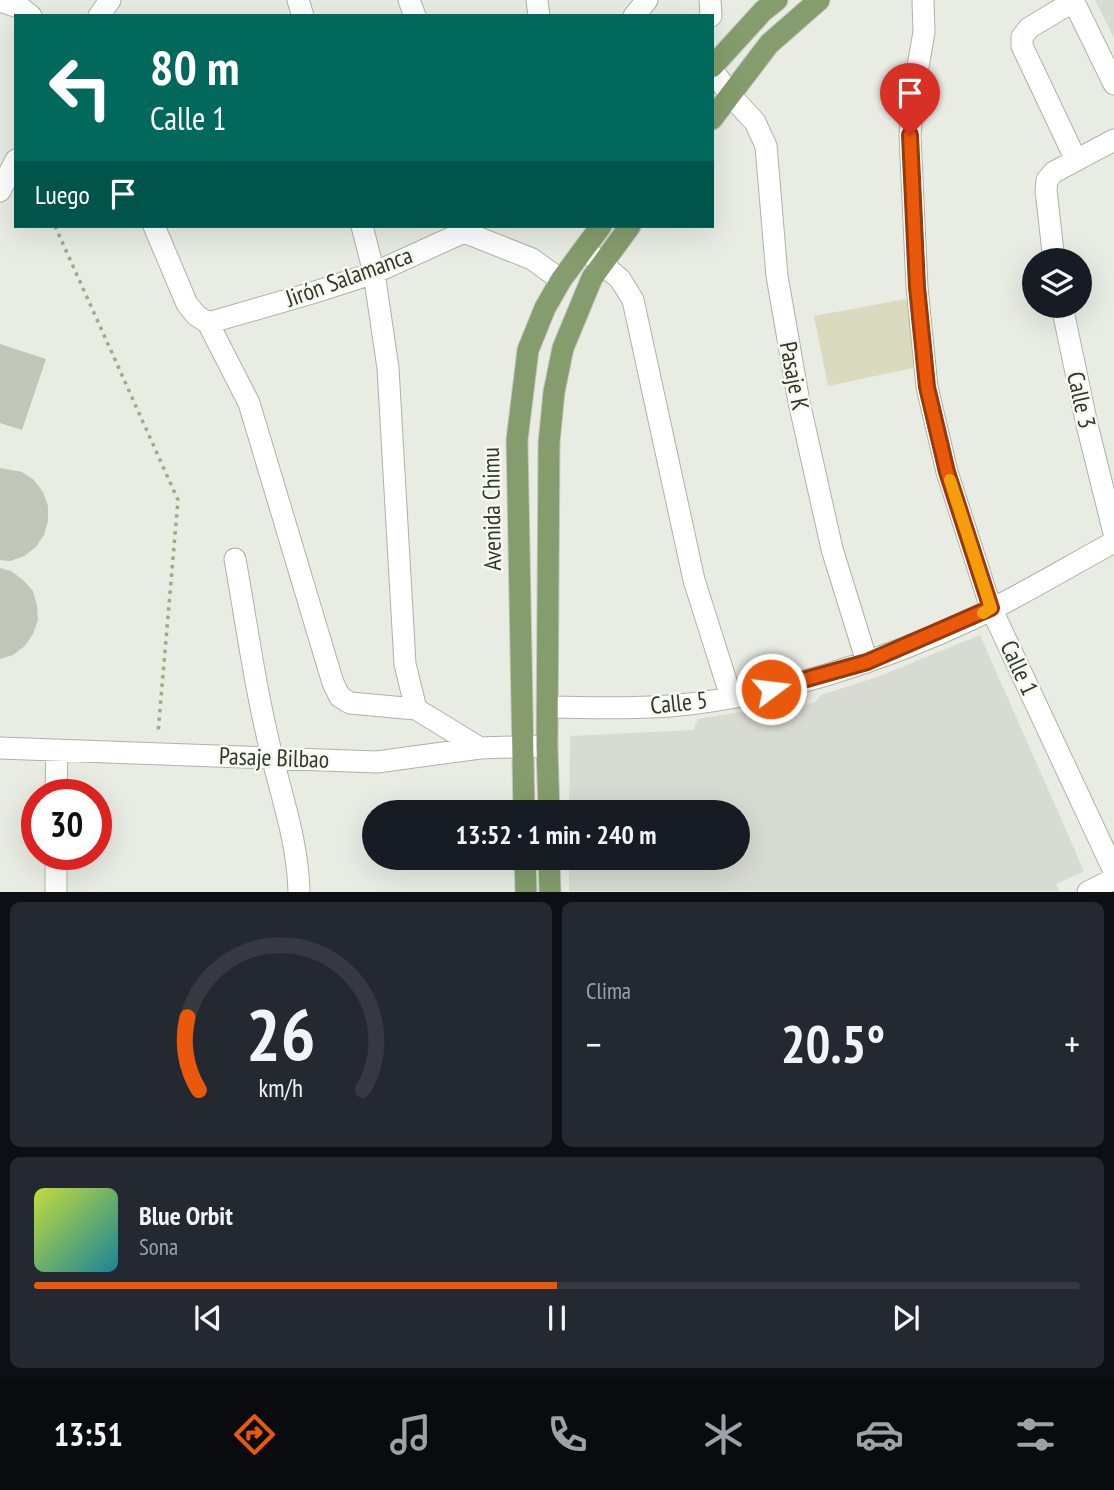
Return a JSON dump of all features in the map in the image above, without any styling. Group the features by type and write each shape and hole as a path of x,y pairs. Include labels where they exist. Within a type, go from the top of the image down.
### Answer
{"main road":[{"path":"714,66 763,10 776,0"},
{"path":"714,116 769,44 819,0"},
{"name":"Avenida Chimu","path":"524,800 517,440 528,350 545,308 561,280 600,228"},
{"path":"549,800 549,443 554,392 563,348 592,278 628,228"},
{"path":"525,870 526,891"},
{"path":"550,870 550,891"}],"street":[{"path":"636,14 647,0"},
{"name":"Calle 1","path":"923,0 924,32 913,95 910,135 917,287 927,387 947,472 991,608 1114,871"},
{"path":"0,1 21,8 28,14"},
{"path":"1076,160 1022,46 1022,37 1029,28 1073,1 1114,84"},
{"name":"Pasaje K","path":"714,71 730,95 762,132 766,146 778,276 799,402 832,549 867,662"},
{"path":"1053,248 1047,180 1054,172 1114,140"},
{"path":"0,191 14,164"},
{"path":"155,228 187,304 196,315 208,323 249,403 333,683 340,697 350,703 416,709 480,748"},
{"path":"363,228 374,273 388,368 405,664 416,709"},
{"name":"Jirón Salamanca","path":"208,323 374,273 466,229 532,259 561,280"},
{"path":"584,249 603,262 620,279 634,300 694,580 732,697"},
{"name":"Calle 3","path":"1064,318 1084,413 1114,533"},
{"name":"Calle 5","path":"548,707 670,706 732,697 867,662 991,608 1114,542"},
{"path":"235,559 272,758 299,867 299,891"},
{"name":"Pasaje Bilbao","path":"0,748 377,762 480,748 547,746"},
{"path":"56,779 57,750"},
{"path":"56,870 56,891"},
{"path":"1088,891 1114,879"}],"path":[{"path":"56,228 178,500 157,753"}],"shaded area":[{"path":"1095,0 1114,0 1114,38"},
{"path":"980,635 1084,871 1056,884 1059,891 569,891 569,870 750,870 750,800 569,800 570,736 693,730 698,719 782,705 795,708 815,702 821,695 877,677"}],"green space":[{"path":"906,299 918,367 828,386 814,316"}],"building":[{"path":"0,344 46,359 22,430 0,423"},
{"path":"0,468 22,472 34,480 43,492 48,506 44,535 36,547 24,556 10,561 0,560"},
{"path":"0,568 11,571 33,591 38,620 25,646 13,655 0,659"}],"slow traffic":[{"path":"950,480 991,608 983,613"}],"route":[{"path":"771,689 867,662 991,608 947,472 927,387 917,287 910,135"}]}
